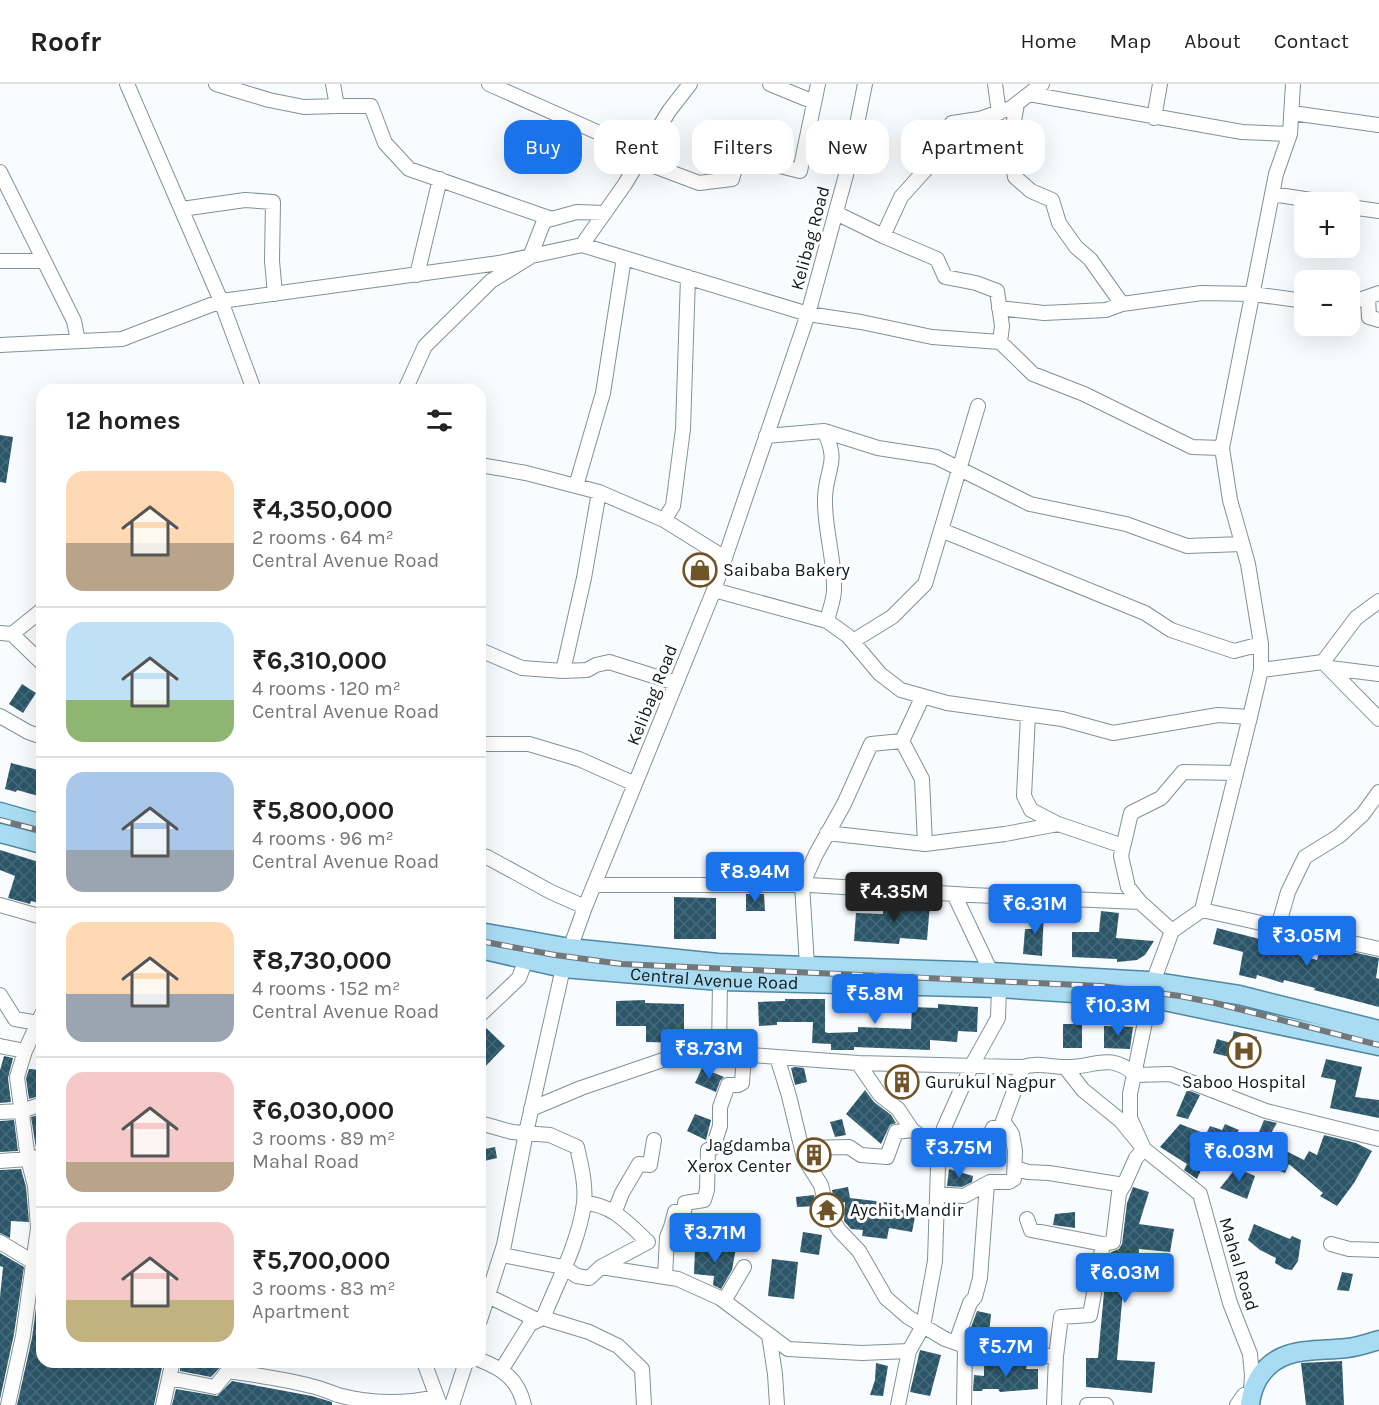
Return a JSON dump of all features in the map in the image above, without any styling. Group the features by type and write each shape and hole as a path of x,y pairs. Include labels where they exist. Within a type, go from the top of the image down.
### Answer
{"main road":[{"path":"0,812 36,822"},
{"path":"0,833 36,842"},
{"path":"486,933 570,948 718,963 991,972 1152,990 1239,995 1379,1030"},
{"name":"Central Avenue Road","path":"486,950 563,968 720,981 1152,990 1379,1046"},
{"path":"1250,1398 1262,1372 1280,1357 1299,1351 1348,1348 1379,1340"}],"street":[{"path":"127,84 221,301 252,384"},
{"path":"216,84 269,100 304,106 370,106 385,143 409,169 552,219"},
{"path":"333,84 338,106"},
{"path":"489,84 594,134"},
{"path":"663,120 690,84"},
{"path":"770,84 814,102"},
{"path":"679,174 699,183 732,179 739,156 800,171 818,84"},
{"name":"Kelibag Road","path":"486,1302 502,1255 531,1109 563,968 585,907 725,558 808,314 849,164 865,84"},
{"path":"995,84 999,112"},
{"path":"883,236 901,197 927,168 952,123 979,119 999,112 1017,104 1042,84"},
{"path":"1154,118 1160,84"},
{"path":"1236,772 1183,772 1161,798 1131,813 1121,856 1128,887 1140,902 1172,931 1202,910 1250,717 1260,670 1260,644 1248,564 1230,500 1222,448 1276,174 1290,134 1293,84"},
{"path":"1029,94 1242,132 1290,134"},
{"path":"1017,104 1010,143 1016,177 1031,191 1052,200 1059,223 1122,304"},
{"path":"1292,113 1379,124"},
{"path":"0,172 5,192 44,261 74,321 78,341"},
{"path":"582,246 629,174"},
{"path":"417,274 440,179"},
{"path":"1272,194 1294,197"},
{"path":"182,209 245,200 273,202 272,261 275,294"},
{"path":"1360,208 1379,211"},
{"path":"837,210 840,215 937,260 945,277 976,283 997,291 1002,326 1000,342"},
{"path":"408,384 425,346 491,281 530,256 544,221 577,212 604,213"},
{"path":"0,345 122,339 221,301 499,263 582,246 808,314 861,322 932,338 1000,342 1033,374 1084,394 1192,447 1222,448"},
{"path":"576,486 603,393 624,258"},
{"path":"0,261 44,261"},
{"path":"664,520 673,506 683,429 688,277"},
{"path":"999,308 1044,313 1106,310 1122,304 1202,293 1253,294 1294,300"},
{"path":"1373,295 1369,317 1379,320"},
{"path":"852,641 892,618 925,584 978,406"},
{"path":"766,436 824,431 878,448 936,457 1030,504 1126,524 1187,546 1242,544"},
{"path":"824,431 832,446 832,467 825,497 834,566 834,593 826,621"},
{"path":"486,466 526,473 599,492 664,520 725,558"},
{"path":"563,671 584,579 599,492"},
{"path":"941,530 1144,613 1171,630 1234,651 1260,644"},
{"path":"714,590 826,621 852,641 880,674 901,690 947,703 1062,719 1113,733 1218,715 1250,717"},
{"path":"1327,665 1356,618 1379,601"},
{"path":"36,614 6,634 36,659"},
{"path":"486,653 522,668 563,671 587,670 609,662 676,683"},
{"path":"1260,670 1327,665 1379,674"},
{"path":"1327,665 1379,718"},
{"path":"902,741 923,696"},
{"path":"1028,714 1024,796 1031,810 1058,824 1123,846"},
{"path":"0,716 36,735"},
{"path":"807,965 802,885 872,744 902,741"},
{"path":"902,741 922,779 926,844"},
{"path":"486,744 529,744 579,759 635,784"},
{"path":"1278,927 1288,892 1305,857 1339,836 1363,814 1379,792"},
{"path":"827,833 926,844 1005,834 1058,824"},
{"path":"486,856 551,892 585,907"},
{"path":"594,885 802,885 1140,902"},
{"path":"954,894 991,972"},
{"path":"0,905 36,915"},
{"path":"1202,910 1379,949"},
{"name":"Mahal Road","path":"1172,931 1152,990 1130,1095 1130,1118 1144,1149 1200,1194 1230,1303 1250,1354 1252,1375 1250,1398"},
{"path":"486,1009 519,978 526,959"},
{"path":"719,1052 720,981"},
{"path":"898,1405 909,1351 922,1326 935,1261 937,1194 944,1128 972,1065 998,1018 999,988"},
{"path":"0,995 15,1019 36,1018"},
{"path":"36,1027 17,1077 36,1200"},
{"path":"0,1046 25,1051"},
{"path":"531,1109 582,1088 692,1050 858,1063 1023,1066 1030,1064 1065,1067 1101,1061 1124,1064 1136,1075 1170,1074 1266,1111 1379,1139"},
{"path":"665,1277 666,1236 675,1212 684,1212 685,1203 704,1200 707,1190 708,1150 713,1148 720,1126 720,1107 728,1085 742,1083 744,1054"},
{"path":"777,1057 804,1158 821,1185 827,1210 839,1230 859,1251 886,1298 908,1317 945,1339 961,1344 1035,1356 1056,1356"},
{"path":"858,1063 880,1095 898,1109 912,1130 941,1150"},
{"path":"937,1194 964,1196 987,1184 1012,1181 1016,1176 1012,1134 1003,1121 1023,1066"},
{"path":"1027,1220 1031,1230 1103,1244 1113,1242 1119,1193 1136,1158 1144,1149 1120,1120 1083,1090 1065,1067"},
{"path":"0,1112 22,1111 36,1106"},
{"path":"486,1125 512,1132 550,1135 577,1147 583,1176 584,1203 579,1226 563,1267 540,1319 530,1324 502,1369"},
{"path":"944,1128 949,1136 982,1144 989,1137 993,1128 1006,1127"},
{"path":"802,1148 849,1147 861,1155 887,1157 896,1132 912,1130"},
{"path":"615,1211 622,1193 639,1164 650,1165 654,1140"},
{"path":"0,1161 36,1157"},
{"path":"1015,1168 1028,1172 1124,1185"},
{"path":"964,1405 961,1344 970,1303 975,1297 980,1278 987,1184"},
{"path":"502,1255 563,1267 577,1276 589,1278 601,1267 648,1242 615,1211 584,1203"},
{"path":"0,1242 33,1262"},
{"path":"8,1405 23,1336 36,1292 33,1262 36,1242"},
{"path":"1054,1405 1056,1356 1061,1317 1090,1315 1103,1244"},
{"path":"1331,1244 1349,1249 1379,1250"},
{"path":"601,1267 678,1279 724,1301 788,1349 862,1353 909,1351"},
{"path":"724,1301 744,1267"},
{"path":"488,1296 540,1319 589,1332 618,1346 642,1369 644,1405"},
{"path":"769,1335 777,1405"},
{"path":"486,1362 502,1369 521,1392 524,1405"},
{"path":"163,1405 170,1368"},
{"path":"172,1368 215,1387 228,1371 314,1386 340,1395 387,1403 438,1401 426,1368"},
{"path":"452,1405 464,1368"},
{"path":"1237,1405 1244,1395 1250,1398"},
{"path":"1086,1405 1106,1405"}],"building":[{"path":"0,435 13,437 6,483 0,482"},
{"path":"22,684 36,693 23,713 9,704"},
{"path":"11,763 36,769 36,795 5,789"},
{"path":"0,850 36,861 36,902 31,901 30,904 8,898 15,876 0,870"},
{"path":"746,894 764,894 765,911 746,911"},
{"path":"674,897 716,898 716,939 674,939"},
{"path":"884,899 930,904 927,940 900,938 899,944 854,941 856,913 883,914"},
{"path":"1032,909 1044,909 1042,956 1023,954 1025,929 1032,929"},
{"path":"1101,911 1119,913 1116,938 1154,941 1145,955 1137,960 1117,962 1117,959 1072,957 1072,932 1099,932"},
{"path":"1217,928 1271,942 1272,939 1293,944 1291,953 1317,960 1321,945 1379,958 1376,978 1379,979 1379,1007 1284,980 1283,983 1257,975 1256,979 1239,975 1243,952 1213,944"},
{"path":"785,999 825,999 825,1032 828,1033 858,1032 858,1027 911,1029 912,1007 938,1008 938,1004 978,1007 977,1032 958,1031 957,1042 930,1040 930,1050 854,1047 854,1050 831,1050 831,1044 812,1043 813,1022 777,1022 777,1025 759,1026 758,1002 785,1001"},
{"path":"645,1000 645,1003 684,1004 684,1043 646,1042 646,1026 616,1026 616,1001"},
{"path":"1063,1024 1082,1024 1082,1048 1063,1048"},
{"path":"1104,1026 1133,1027 1130,1049 1104,1048"},
{"path":"486,1028 505,1046 486,1066"},
{"path":"1234,1031 1257,1037 1250,1062 1213,1053 1217,1039 1231,1043"},
{"path":"4,1056 13,1058 8,1078 11,1102 0,1103 0,1070"},
{"path":"1326,1059 1362,1067 1355,1097 1379,1100 1379,1118 1330,1108 1336,1080 1321,1077"},
{"path":"702,1068 724,1077 716,1092 695,1083"},
{"path":"791,1068 804,1068 807,1082 795,1085"},
{"path":"29,1069 36,1070 36,1097 29,1099 26,1078"},
{"path":"865,1090 874,1102 891,1115 896,1123 890,1125 881,1144 846,1114"},
{"path":"1187,1090 1200,1095 1188,1119 1176,1116"},
{"path":"695,1114 711,1120 706,1140 687,1131"},
{"path":"36,1116 36,1148 31,1117"},
{"path":"842,1119 846,1135 835,1137 830,1122"},
{"path":"14,1120 18,1151 0,1152 0,1121"},
{"path":"1264,1120 1277,1123 1266,1142 1257,1137"},
{"path":"1180,1124 1206,1134 1210,1126 1222,1130 1225,1124 1239,1130 1218,1165 1205,1161 1197,1179 1184,1170 1187,1164 1160,1147"},
{"path":"1324,1135 1356,1143 1372,1151 1354,1183 1337,1206 1320,1196 1323,1193 1289,1164 1285,1173 1261,1163 1270,1143 1304,1160 1309,1151 1317,1155"},
{"path":"495,1147 497,1158 486,1161 486,1149"},
{"path":"1236,1168 1255,1176 1247,1199 1220,1188"},
{"path":"21,1169 26,1187 29,1222 11,1221 10,1238 0,1233 0,1170"},
{"path":"949,1169 973,1176 972,1182 962,1187 947,1186"},
{"path":"848,1187 850,1198 892,1203 891,1207 916,1212 912,1232 889,1228 887,1239 862,1236 863,1230 851,1229 844,1221 845,1202 835,1205 832,1190"},
{"path":"1133,1187 1149,1192 1139,1224 1174,1229 1170,1252 1139,1249 1138,1268 1125,1267 1117,1360 1155,1362 1152,1393 1086,1387 1086,1358 1098,1358 1105,1282 1111,1252 1119,1249 1122,1244 1127,1203"},
{"path":"814,1195 817,1206 797,1207 796,1197"},
{"path":"1075,1212 1075,1228 1053,1225 1055,1214"},
{"path":"1254,1224 1290,1239 1292,1236 1301,1240 1298,1261 1292,1270 1275,1263 1276,1258 1260,1250 1248,1240"},
{"path":"803,1232 822,1235 819,1255 800,1252"},
{"path":"722,1248 736,1248 732,1270 721,1289 713,1285 714,1276 694,1274 695,1250 721,1251"},
{"path":"0,1253 24,1267 14,1334 0,1399 0,1297 3,1267 0,1266"},
{"path":"772,1259 798,1262 794,1299 768,1296"},
{"path":"1342,1272 1353,1274 1349,1291 1337,1290"},
{"path":"36,1308 36,1368 162,1368 154,1405 17,1405 32,1338"},
{"path":"977,1311 991,1314 989,1334 970,1330"},
{"path":"920,1350 941,1355 930,1396 910,1392"},
{"path":"984,1361 1027,1364 1026,1369 1038,1369 1038,1389 1000,1392 998,1389 973,1391 974,1375 984,1376"},
{"path":"1342,1361 1344,1405 1306,1405 1301,1363"},
{"path":"876,1363 888,1366 883,1396 870,1395 875,1380"},
{"path":"180,1368 219,1368 211,1377 180,1371"},
{"path":"232,1381 312,1396 332,1402 332,1405 172,1405 176,1389 217,1396"}],"railway":[{"path":"0,820 36,829"},
{"path":"486,942 622,964 1101,986 1215,1003 1379,1045"}],"place":[{"name":"Saibaba Bakery","path":"700,570"},
{"name":"Saboo Hospital","path":"1244,1051"},
{"name":"Gurukul Nagpur","path":"902,1082"},
{"name":"Jagdamba Xerox Center","path":"814,1155"},
{"name":"Aychit Mandir","path":"827,1210"}]}
